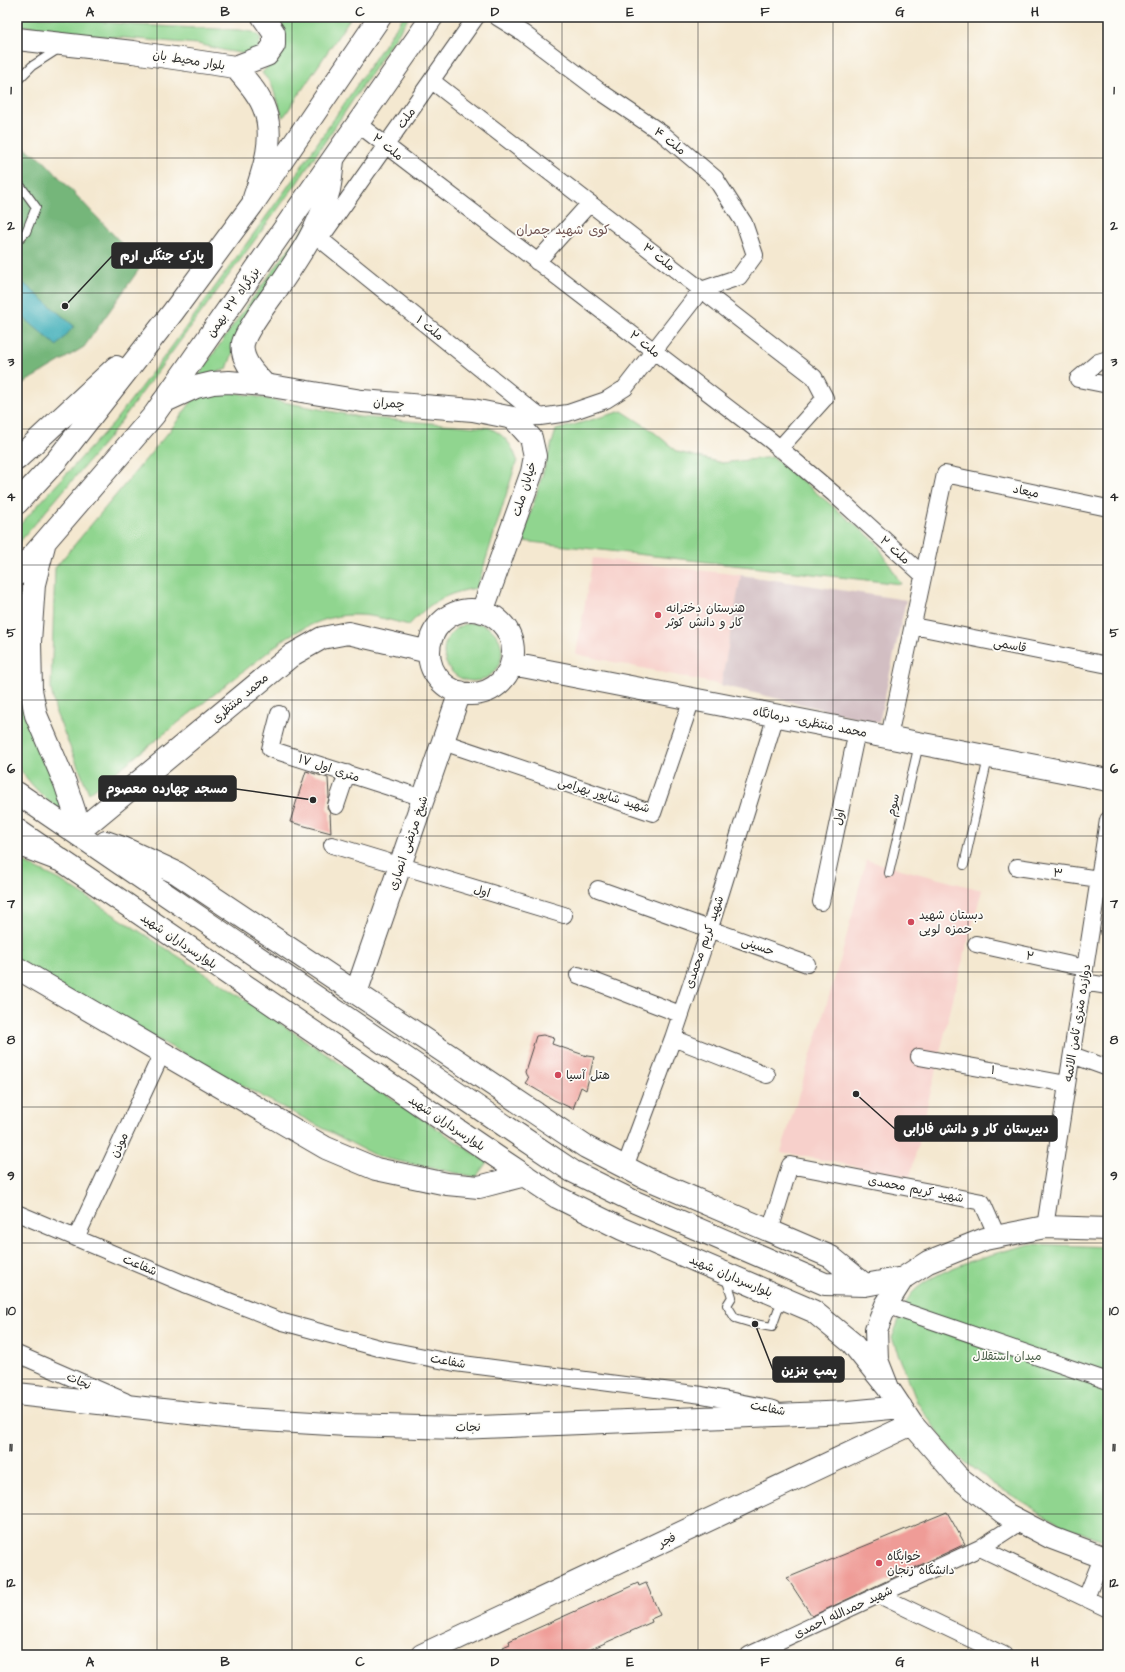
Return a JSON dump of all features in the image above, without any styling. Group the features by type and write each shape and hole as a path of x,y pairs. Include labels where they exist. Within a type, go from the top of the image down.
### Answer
{"main road":[{"path":"235,67 267,55 274,45 274,33 264,17"},
{"path":"17,503 57,460 173,312 252,205 380,17"},
{"name":"بزرگراه ۲۲ بهمن","path":"17,574 163,402 432,17"},
{"name":"بلوار محیط بان","path":"17,39 133,52 235,67 255,92 265,110 269,133 266,159 252,205"},
{"path":"265,385 250,370 244,357 243,343 259,315 300,255 318,221 329,189 333,160"},
{"path":"17,459 173,312"},
{"name":"چمران","path":"163,402 196,387 213,383 229,382 265,385 362,401 473,410 513,418"},
{"name":"خیابان ملت","path":"482,612 532,472 534,456 531,438 513,418"},
{"path":"44,542 34,584 30,642 31,690 36,715 65,783 74,813 77,833"},
{"path":"472,610 482,612 497,620 508,632 512,647 512,664 501,682 492,689 482,693 471,694 460,692 450,688 434,673 430,663 429,652 431,641 435,631 442,622 450,616 472,610"},
{"name":"محمد منتظری","path":"77,833 292,655 322,638 348,633 429,652"},
{"name":"محمد منتظری- درمانگاه","path":"512,664 1108,780"},
{"name":"شیخ مرتضی انصاری","path":"356,993 460,692"},
{"path":"17,793 572,1171 635,1202 825,1284 865,1285 903,1278 928,1262 985,1239 997,1236 1045,1227 1108,1230"},
{"name":"بلوارسرداران شهید","path":"17,830 557,1197 622,1229 813,1311 852,1343 888,1388"},
{"path":"77,833 123,848 178,874 586,1148 646,1178 831,1257 865,1285"},
{"path":"17,844 62,861"},
{"path":"17,968 326,1148 376,1169 447,1184 479,1187 525,1176"},
{"path":"447,1087 503,1092"},
{"path":"566,1134 582,1176"},
{"path":"903,1278 886,1305 876,1330 877,1360 888,1388 906,1416 958,1477 1004,1513 1052,1538 1105,1558"},
{"name":"نجات","path":"17,1394 260,1420 347,1425 457,1428 796,1413"},
{"name":"شفاعت","path":"796,1413 849,1412 906,1416"},
{"name":"فجر","path":"422,1655 906,1416"}],"street":[{"name":"ملت","path":"320,239 476,17"},
{"name":"ملت ۴","path":"497,17 523,33 601,92 663,134 715,178 744,223 755,255 739,277 701,290"},
{"name":"ملت ۳","path":"432,81 814,377 825,398 780,448"},
{"name":"ملت ۲","path":"358,124 780,448 834,494 924,575"},
{"path":"537,262 590,203"},
{"name":"ملت ۱","path":"320,239 540,417"},
{"path":"513,418 540,417 568,413 606,400 625,388 701,290"},
{"path":"1108,359 1098,362 1078,379 1108,385"},
{"name":"میعاد","path":"924,575 945,474 1108,508"},
{"path":"889,737 924,575"},
{"name":"قاسمی","path":"913,626 1108,664"},
{"name":"شهید شاپور بهرامی","path":"443,742 654,813 692,699"},
{"name":"۱۷ متری اول","path":"279,714 270,749 423,798"},
{"name":"شهید کریم محمدی","path":"625,1167 673,1038 710,928 776,715"},
{"name":"اول","path":"821,902 857,731"},
{"path":"336,806 347,773"},
{"name":"دوازده متری ثامن الائمه","path":"1045,1227 1084,975 1101,890 1108,820"},
{"name":"اول","path":"332,846 564,915"},
{"name":"۳","path":"1017,866 1101,890"},
{"name":"حسینی","path":"598,889 807,964"},
{"name":"۲","path":"976,944 1084,975 1108,986"},
{"path":"578,975 680,1014"},
{"path":"673,1038 767,1075"},
{"name":"موذن","path":"76,1238 162,1052"},
{"path":"1072,1055 1108,1068"},
{"name":"۱","path":"919,1057 1067,1084"},
{"name":"شهید کریم محمدی","path":"770,1231 790,1166 982,1202 997,1236"},
{"name":"شفاعت","path":"17,1213 185,1284 283,1322 379,1348 455,1362 702,1395 796,1413"},
{"path":"886,1305 1108,1381"},
{"name":"نجات","path":"17,1354 140,1408"},
{"name":"شهید حمدالله احمدی","path":"749,1655 980,1548 1020,1522"},
{"path":"980,1548 1108,1609"},
{"path":"1086,1598 1105,1558"},
{"path":"879,1595 1004,1655"}],"lane":[{"path":"17,81 32,66 64,45"},
{"path":"17,181 36,207 26,232 17,241"},
{"name":"سوم","path":"889,873 920,743"},
{"path":"964,865 989,757"},
{"path":"724,1273 732,1297 727,1305 735,1318 772,1327 778,1310 788,1300"}],"shaded area":[{"name":"هنرستان دخترانه کار و دانش کوثر","path":"593,558 741,575 721,685 576,654"},
{"path":"741,575 906,600 879,723 721,685"},
{"path":"866,860 982,890 959,974 910,1177 781,1152 842,954"}],"green space":[{"path":"17,17 54,17 135,25 240,30 253,32 261,38 258,49 247,54 198,44 89,35 17,25"},
{"path":"285,17 351,17 283,118 271,83 262,73 276,57 282,31 279,19"},
{"path":"403,17 409,17 297,183 110,436 17,545 17,528 114,422 170,349 289,185"},
{"path":"17,143 43,160 142,265 84,347 17,387"},
{"path":"315,213 238,338 227,369 196,379 236,321"},
{"path":"232,392 360,417 490,428 499,434 513,449 517,460 477,588 456,593 439,600 424,610 409,625 383,618 347,615 320,621 287,637 89,793 56,713 51,689 55,568 172,428 192,401 201,395"},
{"path":"622,411 650,429 678,452 722,463 773,457 876,542 901,584 522,541 556,430"},
{"path":"26,598 22,673 67,815 39,792 26,778 17,764 17,610"},
{"path":"467,623 479,623 494,631 502,646 502,658 494,673 479,681 467,681 452,673 444,658 444,646 452,631"},
{"path":"17,859 60,880 232,991 487,1162 476,1177 378,1157 267,1099 17,963"},
{"name":"میدان استقلال","path":"1031,1244 1108,1247 1108,1543 1059,1524 998,1487 951,1451 917,1402 892,1338 909,1297 923,1284 952,1268 968,1262"}],"water":[{"path":"21,281 74,326 57,346 17,312 17,286"}],"building":[{"path":"306,771 328,778 329,797 327,808 330,813 331,833 290,822"},
{"name":"هتل آسیا","path":"543,1035 554,1038 552,1044 594,1057 586,1090 581,1087 573,1109 525,1083 528,1079 525,1071 536,1036"},
{"name":"خوابگاه دانشگاه زنجان","path":"947,1512 965,1544 812,1616 787,1578"},
{"path":"638,1583 639,1586 646,1583 660,1615 651,1619 652,1622 578,1655 506,1655 503,1647 510,1644 509,1641"}],"place":[{"name":"پارک جنگلی ارم","path":"65,306"},
{"name":"هنرستان دخترانه کار و دانش کوثر","path":"658,615"},
{"name":"مسجد چهارده معصوم","path":"313,800"},
{"name":"دبستان شهید حمزه لویی","path":"911,922"},
{"name":"هتل آسیا","path":"558,1075"},
{"name":"دبیرستان کار و دانش فارابی","path":"856,1094"},
{"name":"پمپ بنزین","path":"755,1324"},
{"name":"خوابگاه دانشگاه زنجان","path":"879,1563"}],"district":[{"name":"کوی شهید چمران","path":"563,229"}]}
